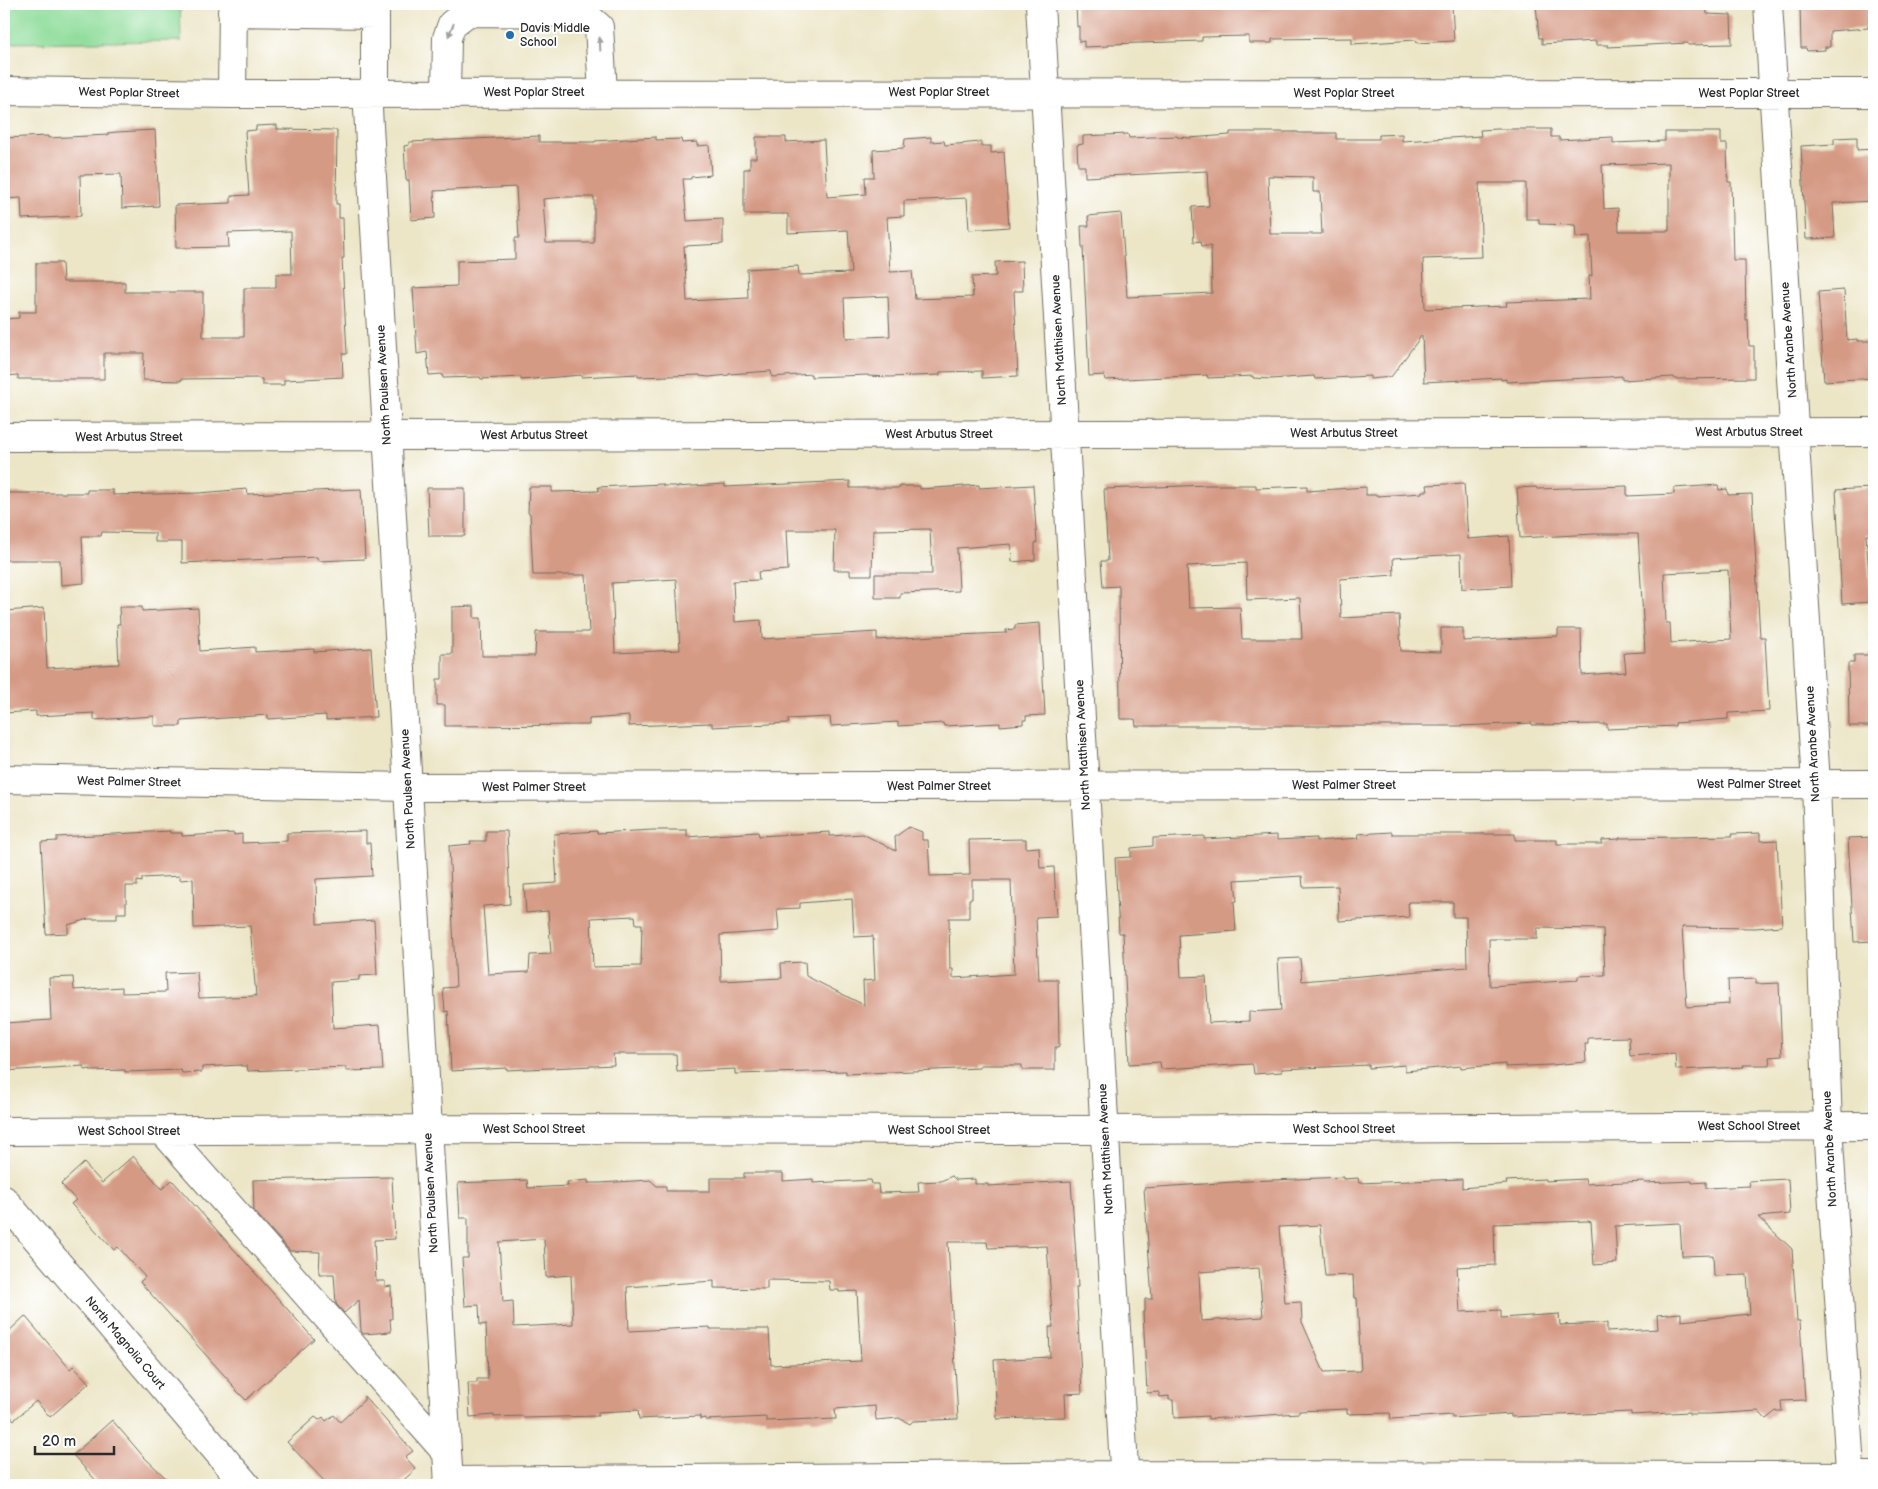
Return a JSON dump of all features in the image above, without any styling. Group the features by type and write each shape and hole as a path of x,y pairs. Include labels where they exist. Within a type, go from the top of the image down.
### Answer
{"street":[{"name":"North Matthisen Avenue","path":"1040,4 1125,1480"},
{"name":"North Aranbe Avenue","path":"1768,4 1816,784 1828,1126 1859,1479"},
{"path":"232,94 232,8 375,9"},
{"name":"North Paulsen Avenue","path":"375,9 371,92 387,436 448,1483"},
{"path":"446,92 447,38 452,24 468,12 583,13 600,28 603,92"},
{"name":"West Poplar Street","path":"4,91 232,94 371,92 1874,93"},
{"name":"West Arbutus Street","path":"4,437 1874,432"},
{"name":"West Palmer Street","path":"4,779 408,787 1874,784"},
{"name":"West School Street","path":"4,1131 428,1129 1105,1130 1874,1126"},
{"path":"163,1131 446,1452"},
{"name":"North Magnolia Court","path":"4,1200 246,1485"},
{"path":"448,1483 1859,1479"}],"green space":[{"path":"4,4 180,4 181,41 4,43"}],"building":[{"path":"1076,4 1452,4 1454,41 1417,43 1416,40 1352,44 1352,38 1272,39 1272,43 1249,43 1249,36 1202,37 1202,41 1109,44 1109,46 1084,47 1084,41 1079,42"},
{"path":"1536,4 1599,4 1599,7 1643,6 1643,4 1706,4 1707,14 1731,15 1732,44 1688,45 1688,43 1608,47 1608,45 1596,45 1596,41 1542,44 1542,38 1539,38"},
{"path":"1800,4 1874,4 1874,26 1830,31 1830,47 1825,47 1825,50 1807,51 1806,48 1801,48"},
{"path":"277,125 277,129 337,130 336,204 339,204 339,218 343,218 344,258 342,258 347,354 342,354 343,377 284,380 284,385 262,385 262,379 259,378 181,379 181,381 143,380 144,353 104,353 104,379 18,379 18,375 4,376 4,319 19,318 19,312 36,312 36,263 62,263 63,282 125,282 125,292 203,292 203,337 244,337 244,288 276,288 276,274 292,274 291,231 228,233 229,247 176,248 175,205 231,203 231,196 249,195 245,131 256,130 256,126"},
{"path":"1551,129 1551,137 1559,137 1559,140 1613,137 1613,143 1665,141 1665,132 1721,132 1721,144 1727,144 1728,182 1731,182 1733,260 1745,260 1746,320 1748,320 1749,346 1754,346 1754,378 1674,379 1673,377 1622,380 1622,376 1506,382 1506,379 1501,380 1501,378 1424,382 1422,335 1391,377 1370,379 1370,376 1315,379 1314,376 1271,379 1253,378 1253,376 1208,378 1207,375 1105,380 1104,375 1089,376 1081,226 1089,226 1088,216 1121,213 1127,297 1212,293 1211,246 1202,246 1201,241 1194,242 1192,207 1209,206 1207,171 1085,177 1085,166 1078,166 1077,145 1083,144 1083,136 1128,134 1129,138 1177,136 1189,138 1230,135 1230,132 1298,132 1336,133 1336,139 1379,139 1379,135 1402,134 1402,141 1481,136 1480,130","holes":["1669,163 1669,231 1619,231 1618,208 1604,209 1602,165","1268,176 1313,177 1313,192 1320,192 1322,234 1270,234","1479,183 1526,183 1526,219 1539,219 1539,224 1575,225 1576,237 1590,236 1592,276 1589,276 1590,299 1506,302 1507,306 1425,309 1423,259 1482,257"]},
{"path":"155,130 159,206 122,208 121,174 80,175 81,216 22,219 21,198 4,199 4,138 108,135 108,133 117,132"},
{"path":"539,136 539,142 595,142 656,137 656,140 681,139 682,143 697,142 697,146 709,145 711,175 683,179 687,221 723,219 723,244 684,246 687,301 748,298 747,269 798,266 799,275 851,273 848,230 788,233 788,214 744,214 744,169 750,169 750,158 756,158 756,137 786,137 786,142 824,140 827,197 866,194 865,177 874,177 873,150 904,148 905,139 931,137 931,142 944,141 945,145 981,142 981,146 991,146 991,153 1004,152 1009,227 969,230 967,198 904,201 904,216 887,217 890,272 912,271 915,299 973,297 972,277 996,276 995,262 1022,261 1023,291 1014,291 1018,376 982,378 982,371 940,372 940,375 889,377 868,375 811,377 811,374 772,377 771,371 709,377 700,375 638,377 638,374 581,377 581,375 521,380 521,377 481,379 480,377 443,378 442,374 429,375 427,352 417,354 413,288 457,286 457,261 515,259 515,238 519,238 516,187 434,191 435,218 411,220 409,180 406,180 404,146 409,145 409,142","holes":["594,197 594,243 546,243 543,199","888,296 890,336 846,338 844,298"]},
{"path":"1857,137 1857,150 1874,149 1874,201 1833,203 1835,238 1806,239 1801,146 1834,144 1834,138"},
{"path":"1844,290 1847,340 1874,341 1874,378 1824,381 1818,292"},
{"path":"850,481 850,488 920,486 920,489 979,485 979,488 1033,485 1037,543 1035,543 1035,560 1012,562 1011,544 957,548 959,591 900,593 900,598 875,598 875,574 932,574 930,529 873,530 872,575 850,575 850,570 834,570 835,530 786,530 788,570 758,572 759,580 733,581 735,622 761,620 762,639 877,632 877,640 1006,633 1006,630 1015,629 1015,625 1040,623 1045,715 1026,716 1023,724 1000,726 1000,723 944,726 943,723 898,726 898,722 831,726 830,717 788,719 789,723 712,727 712,723 629,726 629,716 589,719 589,725 445,726 445,705 437,705 437,679 442,679 442,654 452,654 452,607 474,606 474,618 481,618 482,656 535,656 536,632 589,632 586,575 533,575 530,513 528,513 529,487 552,487 552,492 599,491 598,487 663,484 663,486 676,487 725,484 725,487","holes":["676,579 680,650 615,653 612,583"]},
{"path":"1464,483 1468,539 1509,536 1511,586 1462,589 1461,554 1393,558 1394,575 1340,579 1341,618 1399,615 1401,651 1441,652 1441,628 1463,628 1463,641 1558,636 1558,629 1581,629 1582,675 1626,672 1624,653 1645,652 1638,534 1520,538 1517,488 1627,486 1627,496 1674,494 1674,488 1718,485 1719,490 1727,489 1728,495 1752,494 1760,637 1765,637 1769,711 1728,713 1728,719 1675,723 1675,726 1607,729 1607,724 1532,725 1532,723 1459,726 1136,726 1135,719 1120,719 1119,586 1103,587 1101,561 1108,561 1104,489 1256,485 1256,488 1307,486 1307,491 1366,487 1366,495 1378,496 1422,493 1422,491 1428,491 1427,485","holes":["1246,563 1247,600 1300,598 1302,639 1242,639 1240,607 1189,608 1187,566","1728,570 1731,639 1671,643 1670,623 1666,623 1664,573"]},
{"path":"427,488 465,488 465,536 429,536"},
{"path":"1871,488 1873,535 1866,535 1871,602 1842,604 1836,490"},
{"path":"247,489 248,494 361,489 365,559 318,561 317,557 182,563 182,542 155,542 155,533 102,532 101,536 82,536 84,583 61,585 60,560 4,560 4,493 87,493 87,490 113,490 113,495 199,493"},
{"path":"119,607 142,607 142,611 198,608 200,651 255,647 255,652 314,649 314,652 371,648 376,717 326,720 326,715 268,719 268,715 181,721 181,726 156,726 154,725 154,716 94,720 94,713 36,716 36,711 4,713 4,666 7,666 4,632 6,632 6,611 44,608 47,668 119,664 117,624 120,624"},
{"path":"1854,655 1874,655 1874,726 1849,726 1848,663 1854,663"},
{"path":"909,827 922,832 922,840 928,840 930,876 970,875 969,840 1026,839 1026,848 1039,847 1040,868 1054,867 1057,916 1036,917 1039,980 1058,980 1059,1047 1055,1047 1055,1070 1022,1070 1022,1065 980,1065 980,1068 846,1074 846,1071 735,1074 735,1069 677,1072 676,1054 613,1054 614,1065 451,1071 448,1011 445,1012 443,988 456,987 449,846 471,844 470,841 486,841 486,831 507,831 510,904 483,906 488,974 529,972 530,955 551,954 548,911 526,913 524,885 557,883 554,834 597,831 597,833 687,830 687,837 758,832 759,836 830,832 830,836 863,834 896,851 895,837","holes":["972,880 1011,880 1014,974 953,978 953,969 950,969 949,918 969,918","852,899 854,937 873,936 875,980 863,981 864,1005 806,976 805,962 781,963 782,978 721,981 720,935 779,931 777,909 800,908 800,903","635,916 636,924 642,924 641,966 593,967 591,918"]},
{"path":"170,831 170,833 182,833 182,836 242,834 242,843 287,841 287,833 366,831 366,843 370,843 372,876 316,879 317,924 374,920 377,975 359,976 359,980 331,982 333,1028 380,1025 383,1070 346,1071 346,1067 248,1071 247,1066 241,1065 202,1067 202,1072 182,1073 181,1070 91,1071 91,1069 84,1070 84,1066 4,1071 4,1023 51,1020 49,978 73,977 74,990 122,987 122,993 166,992 165,973 197,972 199,998 256,996 250,926 194,928 193,879 180,880 180,876 142,878 142,882 137,881 137,886 126,886 126,913 117,913 117,919 88,919 68,925 68,933 46,934 41,842 57,841 57,837"},
{"path":"1392,832 1392,834 1515,834 1515,840 1557,840 1557,844 1602,844 1602,840 1619,838 1732,836 1732,834 1760,833 1760,841 1777,840 1782,926 1755,928 1682,927 1687,1007 1729,1004 1728,980 1756,979 1756,984 1779,983 1782,1056 1769,1057 1770,1065 1676,1070 1675,1053 1630,1056 1629,1037 1588,1038 1588,1044 1585,1044 1586,1062 1551,1065 1505,1067 1505,1064 1405,1071 1405,1065 1369,1068 1369,1065 1282,1069 1282,1072 1254,1074 1252,1064 1161,1069 1160,1062 1129,1064 1123,933 1119,933 1115,858 1131,857 1131,848 1153,846 1153,838 1204,836 1204,839 1277,835 1277,840 1316,838 1316,841 1359,838 1358,834","holes":["1302,876 1303,887 1338,886 1339,921 1409,917 1408,902 1453,902 1453,917 1466,917 1467,967 1302,981 1300,958 1278,959 1281,1010 1249,1012 1249,1021 1209,1023 1206,976 1181,977 1179,935 1236,931 1234,902 1237,901 1235,880","1537,928 1603,929 1605,975 1578,976 1578,980 1490,986 1489,939 1537,939"]},
{"path":"1874,837 1874,941 1854,942 1848,838"},
{"path":"133,1156 162,1189 172,1180 314,1339 246,1400 140,1282 145,1277 118,1247 114,1250 71,1204 76,1200 61,1184 84,1163 102,1183"},
{"path":"744,1173 783,1173 783,1181 813,1179 813,1183 871,1180 872,1184 878,1184 879,1193 919,1192 918,1182 941,1181 952,1176 956,1180 975,1179 975,1184 988,1184 988,1186 1071,1181 1082,1393 1065,1394 1066,1417 997,1419 994,1360 1050,1357 1049,1327 1053,1327 1047,1246 988,1248 987,1242 948,1242 958,1419 913,1421 910,1424 899,1418 876,1420 875,1406 835,1409 836,1419 812,1420 766,1421 766,1417 706,1420 706,1418 700,1419 700,1416 639,1419 638,1410 598,1412 598,1416 524,1418 523,1416 494,1417 494,1415 470,1417 468,1383 477,1383 477,1379 488,1379 486,1324 480,1325 479,1305 465,1306 462,1258 468,1258 468,1218 460,1218 458,1183 527,1180 528,1188 568,1186 567,1182 588,1180 588,1183 600,1183 650,1180 657,1186 666,1186 666,1191 710,1191 710,1178 744,1178","holes":["544,1239 546,1277 571,1275 573,1324 514,1327 513,1301 503,1302 499,1242","767,1280 829,1281 830,1290 839,1290 839,1292 857,1291 861,1361 771,1365 769,1329 710,1329 710,1327 629,1331 627,1287 714,1281 714,1288 767,1289"]},
{"path":"392,1177 395,1239 374,1240 376,1281 385,1281 385,1287 391,1286 391,1332 363,1334 361,1331 359,1300 344,1313 336,1304 334,1274 319,1274 320,1252 290,1251 254,1211 253,1180"},
{"path":"1344,1177 1344,1179 1358,1178 1359,1183 1462,1179 1462,1188 1507,1184 1506,1181 1585,1179 1586,1184 1644,1181 1645,1183 1706,1182 1706,1188 1750,1186 1749,1181 1788,1179 1790,1214 1758,1217 1792,1249 1797,1321 1800,1321 1805,1400 1781,1401 1782,1411 1776,1411 1766,1419 1758,1411 1631,1415 1631,1412 1511,1417 1511,1414 1452,1418 1452,1415 1391,1419 1390,1413 1347,1414 1347,1409 1208,1419 1208,1416 1174,1418 1173,1400 1169,1400 1169,1396 1160,1397 1159,1392 1147,1393 1143,1312 1145,1312 1145,1299 1152,1299 1144,1188","holes":["1591,1222 1594,1265 1617,1263 1615,1226 1680,1223 1682,1256 1713,1255 1714,1276 1747,1275 1750,1314 1681,1321 1681,1313 1657,1315 1658,1329 1607,1332 1607,1323 1560,1325 1559,1314 1501,1318 1501,1310 1460,1312 1457,1267 1495,1265 1494,1224","1320,1225 1325,1276 1353,1275 1354,1298 1357,1298 1361,1371 1324,1372 1302,1322 1301,1302 1285,1303 1279,1227","1259,1268 1263,1317 1201,1321 1199,1272"]},
{"path":"25,1316 70,1369 73,1366 89,1383 50,1417 36,1401 14,1420 4,1409 4,1336"},
{"path":"364,1396 413,1451 405,1457 416,1469 398,1485 328,1485 287,1442 315,1417 319,1420 323,1417 326,1421 334,1415 340,1422 364,1400"},
{"path":"112,1420 143,1456 173,1485 100,1485 73,1455"}],"place":[{"name":"Davis Middle School","path":"510,35"}]}
